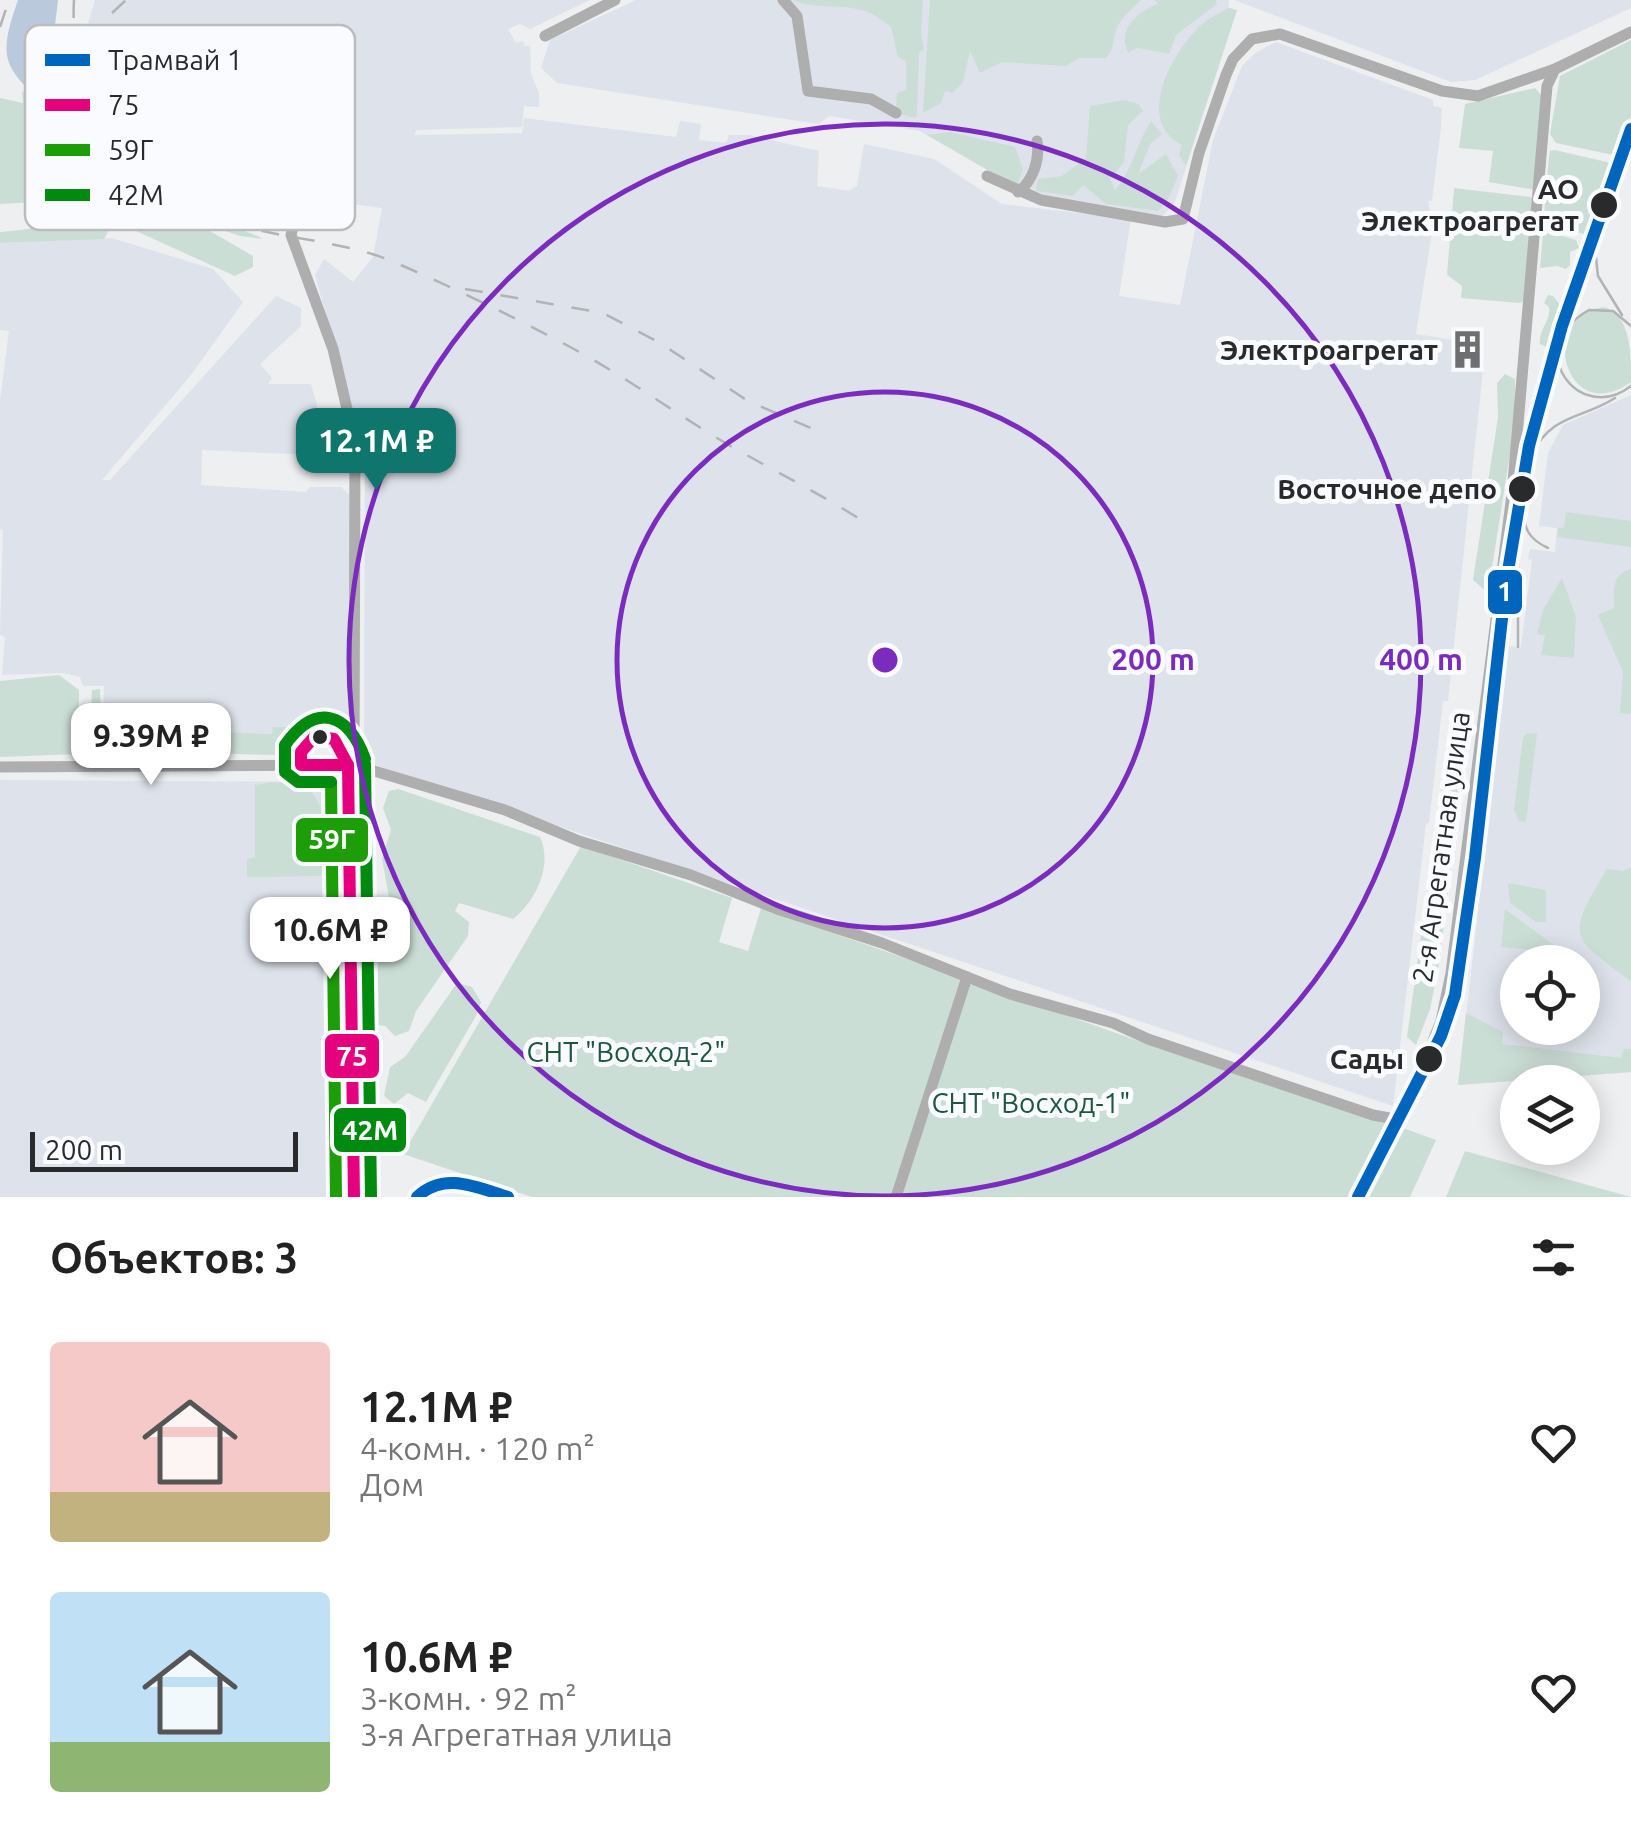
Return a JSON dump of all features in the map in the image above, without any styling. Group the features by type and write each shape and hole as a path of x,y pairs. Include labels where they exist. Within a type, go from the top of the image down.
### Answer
{"street":[{"path":"545,36 615,0"},
{"path":"782,0 797,16 808,90 871,100 896,113"},
{"path":"986,176 1041,200 1164,222 1183,219 1199,153 1232,59 1261,35 1280,34 1298,39 1458,95 1478,96 1555,69 1631,32"},
{"name":"2-я Агрегатная улица","path":"1355,1197 1422,1068 1441,1021 1450,973 1514,476 1547,86 1555,69"},
{"path":"1018,192 1036,166 1037,141"},
{"path":"292,230 333,349 355,443 354,1197"},
{"path":"0,767 352,765 505,810 580,841 691,875 1010,994 1113,1023 1148,1040 1373,1115 1395,1118"},
{"path":"896,1197 966,977"}],"shaded area":[{"name":"Электроагрегат","path":"95,0 590,0 530,29 520,24 508,29 516,43 523,41 530,46 531,74 539,93 539,107 524,106 522,127 417,130 414,135 522,133 524,118 676,137 680,121 701,124 699,140 726,143 729,135 749,135 819,151 817,186 849,191 857,186 864,144 934,159 1002,204 1131,219 1119,296 1180,305 1213,140 1242,66 1255,53 1276,42 1433,100 1433,106 1442,108 1441,127 1432,201 1428,201 1433,225 1416,334 1453,340 1451,357 1484,360 1448,701 1443,701 1426,824 1393,1106 364,761 365,456 315,275 324,259 353,282 373,257 382,208 355,204 355,25 88,25"},
{"path":"636,0 1229,0 1229,8 1237,10 1175,202 1161,218 1062,203 1017,187 920,131 830,116 818,124 557,83 541,68 550,40"},
{"path":"1234,0 1631,0 1631,8 1475,80 1451,82"},
{"path":"112,238 213,269 243,302 191,375 102,480 110,480 276,296 301,308 301,326 260,364 272,378 268,384 311,384 317,405 315,455 202,450 201,485 306,492 310,487 341,487 351,496 348,728 274,727 272,734 158,729 157,720 103,716 104,686 83,686 80,677 63,673 2,675 5,637 0,635 0,401 9,331 0,330 0,243"},
{"path":"1631,395 1631,1072 1600,1074 1600,1065 1500,1065 1500,1082 1458,1085 1509,646 1521,647 1530,549 1555,552 1557,528 1539,526 1548,453 1563,425"},
{"path":"0,780 329,782 342,798 343,1197 0,1197"}],"green space":[{"path":"793,0 923,0 924,49 919,53 917,116 900,114 896,105 897,93 906,90 906,61 898,57 891,27 861,10"},
{"path":"930,0 1141,0 1119,24 1106,58 1079,58 1066,66 1002,62 980,73 970,51 963,82 953,93 945,91 941,103 923,113"},
{"path":"1155,0 1216,0 1217,4 1176,35 1169,54 1138,48 1128,52 1127,29 1136,17 1158,4"},
{"path":"1229,8 1237,10 1186,165 1179,155 1182,145 1168,133 1161,119 1163,85 1191,36"},
{"path":"1631,40 1631,116 1618,156 1556,143 1550,134 1560,76"},
{"path":"1535,88 1543,97 1535,190 1489,182 1493,151 1459,148 1465,104"},
{"path":"22,91 25,93 25,203 0,204 0,98 23,103"},
{"path":"1124,100 1138,104 1143,111 1128,125 1124,162 1110,179 1115,190 1151,121 1162,134 1150,144 1138,174 1166,154 1178,176 1158,211 1106,204 1083,185 1073,196 1036,191 1038,179 1062,176 1086,158 1090,106"},
{"path":"950,132 1015,147 1023,169 1017,187 927,135"},
{"path":"1555,150 1615,164 1602,201 1598,201 1591,236 1553,225 1544,216 1549,156"},
{"path":"1454,188 1534,200 1526,300 1520,303 1461,298 1462,286 1447,275"},
{"path":"109,230 104,239 0,243 0,232"},
{"path":"134,230 209,230 253,256 253,267 235,276"},
{"path":"222,230 242,230 263,239"},
{"path":"1546,231 1576,240 1579,248 1570,252 1566,269 1540,268"},
{"path":"1548,295 1565,311 1549,348 1540,344 1549,312 1544,303"},
{"path":"1605,307 1625,327 1631,359 1631,382 1608,393 1589,391 1575,381 1567,365 1565,346 1570,328 1583,314"},
{"path":"1505,374 1515,379 1515,422 1488,593 1473,580 1498,417 1497,383"},
{"path":"1566,512 1631,521 1631,547 1557,537 1558,528 1564,528"},
{"path":"1631,569 1631,714 1620,713 1623,672 1598,615 1614,608 1617,579"},
{"path":"1562,578 1576,617 1574,658 1541,655 1545,635 1537,634 1543,610"},
{"path":"59,675 79,690 78,754 0,757 0,681"},
{"path":"100,689 101,720 146,722 143,744 135,755 100,759 89,747 92,690"},
{"path":"273,727 290,727 293,742 287,752 160,752 155,742 158,729 272,734"},
{"path":"1459,728 1462,781 1439,964 1430,1009 1416,1045 1407,1037 1449,734"},
{"path":"1537,733 1526,822 1519,821 1514,810 1523,737"},
{"path":"255,785 306,785 320,806 326,825 327,871 320,876 247,877 247,859 255,857"},
{"path":"398,789 540,837 544,859 535,893 513,919 459,903 455,911 469,922 468,936 416,1011 409,1031 395,1036 385,1026 367,1023 368,947 394,926 382,858 391,830 383,808 389,791"},
{"name":"СНТ \"Восход-2\"","path":"581,846 732,898 719,942 748,951 761,908 962,978 890,1197 532,1197 403,1154"},
{"path":"1631,867 1631,981 1600,958 1600,945 1586,945 1580,934 1585,909 1607,869 1623,871"},
{"path":"1508,883 1546,890 1546,922 1536,922 1510,903"},
{"path":"1505,909 1554,945 1501,945"},
{"name":"СНТ \"Восход-1\"","path":"969,981 1389,1123 1351,1197 900,1197"},
{"path":"457,983 472,987 481,1002 477,1014 426,1102 408,1093 394,1104 384,1096 390,1067 405,1057"},
{"path":"1466,1013 1500,1030 1500,1045 1621,1058 1624,1049 1631,1049 1631,1072 1600,1074 1600,1065 1500,1065 1500,1082 1458,1085"},
{"path":"1403,1128 1436,1140 1410,1197 1366,1197"},
{"path":"1465,1151 1500,1161 1500,1165 1516,1165 1631,1197 1446,1197"}],"water":[{"path":"18,0 58,0 55,25 25,25 25,86 11,67 8,33"}],"tram line":[{"name":"1","path":"1358,1197 1441,1036 1455,995 1475,858 1506,583 1529,446 1562,326 1631,129"},
{"path":"1595,249 1598,276 1622,315"},
{"path":"1631,326 1613,311 1589,310 1569,326 1559,344 1559,362 1565,378 1577,390 1593,396 1612,396 1631,386"},
{"path":"1531,455 1539,441 1558,424 1615,398"},
{"path":"1523,506 1528,532 1548,548"},
{"path":"1518,546 1518,647"},
{"name":"1","path":"417,1197 427,1189 449,1183 508,1197"}],"railway":[{"path":"0,27 9,0"},
{"path":"74,0 74,25"},
{"path":"112,13 126,0"},
{"path":"257,230 367,252 461,292 595,361 729,445 858,518"},
{"path":"465,289 603,313 660,343 748,401 813,429"}],"transit line":[{"name":"42M","path":"331,782 298,782 285,772 285,745 308,722 330,718 340,723 350,731 365,759"},
{"name":"75","path":"315,736 334,739 348,765 301,765 301,752 315,736"},
{"name":"42M","path":"365,764 371,1197"},
{"name":"75","path":"348,765 354,1197"},
{"name":"59Г","path":"331,782 336,1197"}],"place":[{"name":"АО Электроагрегат","path":"1604,205"},
{"name":"Электроагрегат","path":"1468,350"},
{"name":"Восточное депо","path":"1522,489"},
{"name":"Сады","path":"1429,1059"}]}
